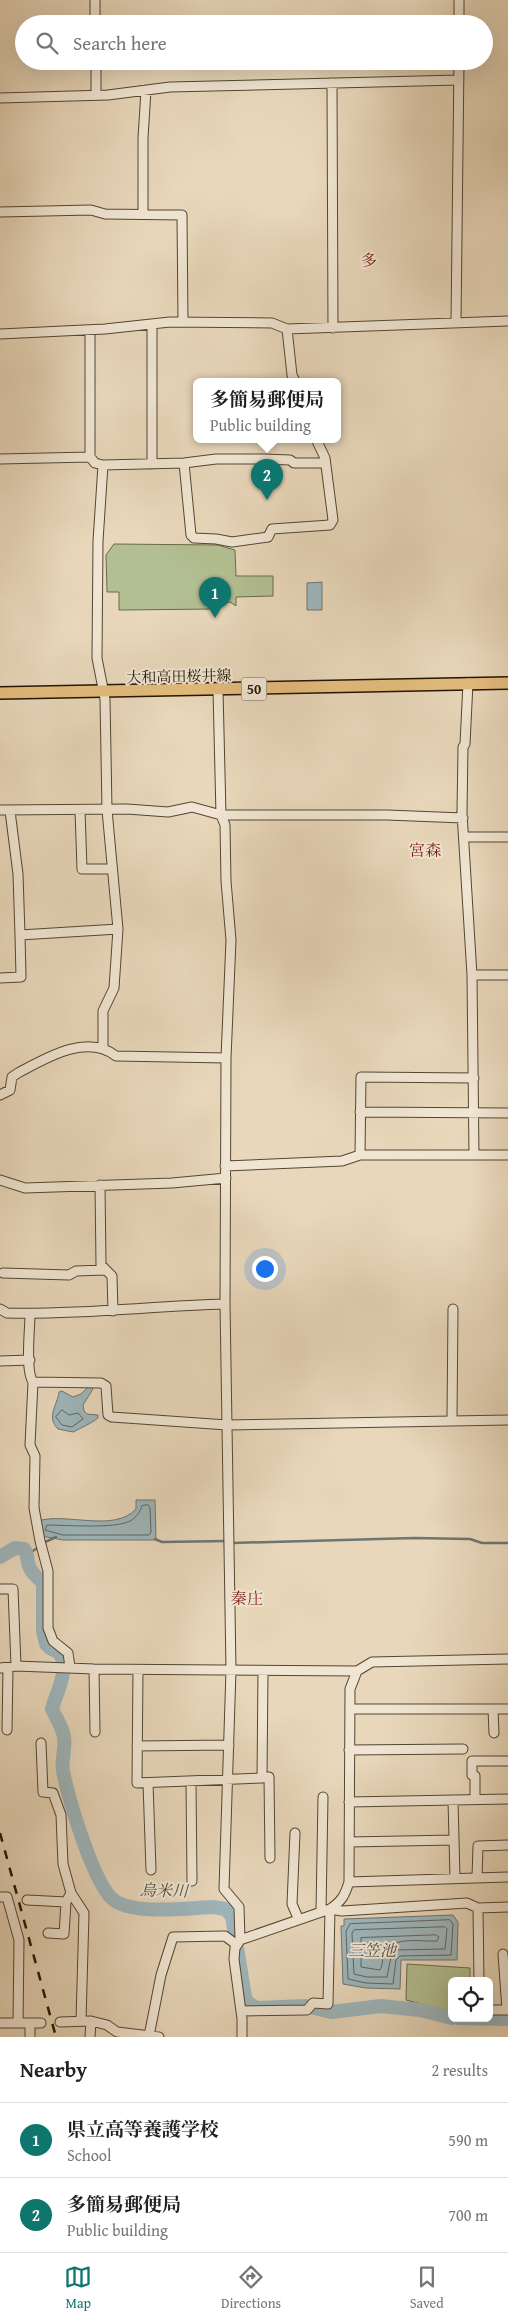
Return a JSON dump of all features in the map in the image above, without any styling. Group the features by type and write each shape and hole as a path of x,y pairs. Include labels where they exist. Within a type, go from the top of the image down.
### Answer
{"main road":[{"name":"大和高田桜井線","path":"0,694 218,690 468,682 508,683"}],"street":[{"path":"95,0 95,15"},
{"path":"459,0 459,15"},
{"path":"96,70 96,95"},
{"path":"456,323 459,70"},
{"path":"0,98 96,95 170,87 459,80"},
{"path":"332,84 334,328"},
{"path":"143,214 143,138 146,90"},
{"path":"0,212 91,210 105,214 182,215 183,322"},
{"path":"0,334 90,330 183,322 272,323 287,329 508,321"},
{"path":"152,325 152,464"},
{"path":"287,329 294,378"},
{"path":"90,330 90,457 95,463 103,465 184,463 216,459 290,460 294,463 325,462"},
{"path":"184,463 191,535 194,538 232,542 268,537 272,529 330,525 333,520 325,462 318,443"},
{"path":"0,459 90,457"},
{"path":"103,465 98,541 97,658 105,699 107,810 118,929 114,988 104,1011 103,1048"},
{"path":"468,682 463,747 463,818 472,975 474,1155"},
{"path":"218,690 221,814 225,825 226,881 231,940 226,1058 225,1166 225,1304 231,1670 224,1889 239,1907 238,1942 234,1959 241,2011 242,2037"},
{"path":"0,810 127,809 168,812 192,807 221,814 387,815 463,818"},
{"path":"80,810 82,869 112,869"},
{"path":"0,978 21,976 18,874 10,811"},
{"path":"464,837 508,837"},
{"path":"20,935 118,929"},
{"path":"472,975 508,975"},
{"path":"0,1095 10,1090 12,1077 64,1051 84,1047 103,1048 116,1056 226,1058"},
{"path":"360,1155 360,1077 474,1078"},
{"path":"360,1112 508,1113"},
{"path":"225,1166 342,1161 360,1155 508,1155"},
{"path":"0,1180 25,1188 172,1183 226,1178"},
{"path":"100,1185 100,1266 112,1276 113,1311"},
{"path":"3,1272 69,1275 76,1271 104,1270"},
{"path":"0,1309 7,1313 30,1314 225,1304"},
{"path":"452,1420 453,1309"},
{"path":"30,1314 30,1360 33,1382 30,1445 35,1456 34,1508 48,1572 48,1628 53,1640 68,1653 66,1667"},
{"path":"0,1361 30,1360"},
{"path":"33,1382 101,1382 106,1386 108,1415 112,1418 227,1425 508,1420"},
{"path":"0,1588 13,1589 8,1667 7,1730"},
{"path":"8,1667 138,1670 357,1671 372,1662 508,1659"},
{"path":"94,1669 95,1732"},
{"path":"138,1670 137,1783 228,1781 269,1777 270,1858"},
{"path":"262,1778 263,1671"},
{"path":"149,2036 161,1975 172,1937 225,1936 238,1942 298,1918 326,1910 342,1901 349,1882 350,1689 357,1671"},
{"path":"350,1709 508,1709"},
{"path":"493,1709 494,1733"},
{"path":"41,1743 43,1792 53,1793 60,1815 63,1864 71,1893 84,1913 81,2021"},
{"path":"137,1746 229,1745"},
{"path":"349,1750 463,1749"},
{"path":"476,1799 472,1761 508,1761"},
{"path":"191,1782 192,1881"},
{"path":"148,1783 151,1870"},
{"path":"241,2011 310,2006 328,2004 329,2002 323,1797"},
{"path":"349,1802 508,1799"},
{"path":"453,1800 455,1878"},
{"path":"294,1833 292,1904 298,1918"},
{"path":"349,1842 454,1840"},
{"path":"477,1878 478,1846 508,1845"},
{"path":"349,1882 508,1877"},
{"path":"48,1933 64,1934 66,1902 71,1893"},
{"path":"0,1897 6,1897 19,1940 18,2023"},
{"path":"27,1900 66,1902"},
{"path":"326,1910 342,1911 467,1903 478,1908 508,1907"},
{"path":"478,1908 479,1977"},
{"path":"493,2010 507,2010 503,1954"},
{"path":"90,2037 91,2021"},
{"path":"60,2022 91,2021 107,2025 118,2032 138,2036 159,2037"},
{"path":"0,2023 41,2023"},
{"path":"30,2023 30,2037"}],"green space":[{"path":"114,544 218,545 235,550 236,576 273,576 273,596 236,597 236,606 230,602 224,603 216,609 119,610 119,592 107,592 106,555"},
{"path":"407,1964 470,1968 470,1977 448,1977 448,2011 406,2000"}],"water":[{"path":"322,582 322,610 307,610 307,583"},
{"path":"88,1387 93,1389 83,1405 84,1411 87,1414 98,1415 98,1418 73,1432 58,1429 53,1420 53,1411 59,1392 62,1391 73,1397 81,1394"},
{"path":"136,1500 155,1500 156,1540 63,1540 41,1536 38,1521 49,1519 115,1520 127,1516 136,1509"},
{"name":"三笠池","path":"453,1915 458,1922 457,1960 401,1960 400,1989 366,1988 343,1984 341,1926 344,1926 344,1919"}],"waterway":[{"path":"43,1543 56,1537"},
{"path":"232,1543 414,1538 470,1539 482,1543 508,1543"},
{"path":"155,1539 162,1542 226,1541"},
{"path":"28,1554 39,1547"},
{"name":"烏米川","path":"0,1557 15,1548 24,1549 30,1569 43,1583 43,1631 46,1644 60,1653 63,1668 63,1674 52,1709 64,1737 63,1767 66,1783 76,1820 91,1861 107,1892 115,1901 136,1908 149,1909 213,1907 225,1909 232,1916 245,1997 248,2003 257,2008 306,2006 331,2012 381,2006 420,2010 448,2017"},
{"name":"烏米川","path":"493,2019 508,2019"}],"railway":[{"path":"0,1833 56,2037"}],"place":[{"name":"多簡易郵便局","path":"267,500"},
{"name":"県立高等養護学校","path":"215,618"}],"district":[{"name":"多","path":"369,260"},
{"name":"宮森","path":"425,850"},
{"name":"秦庄","path":"247,1598"}]}
